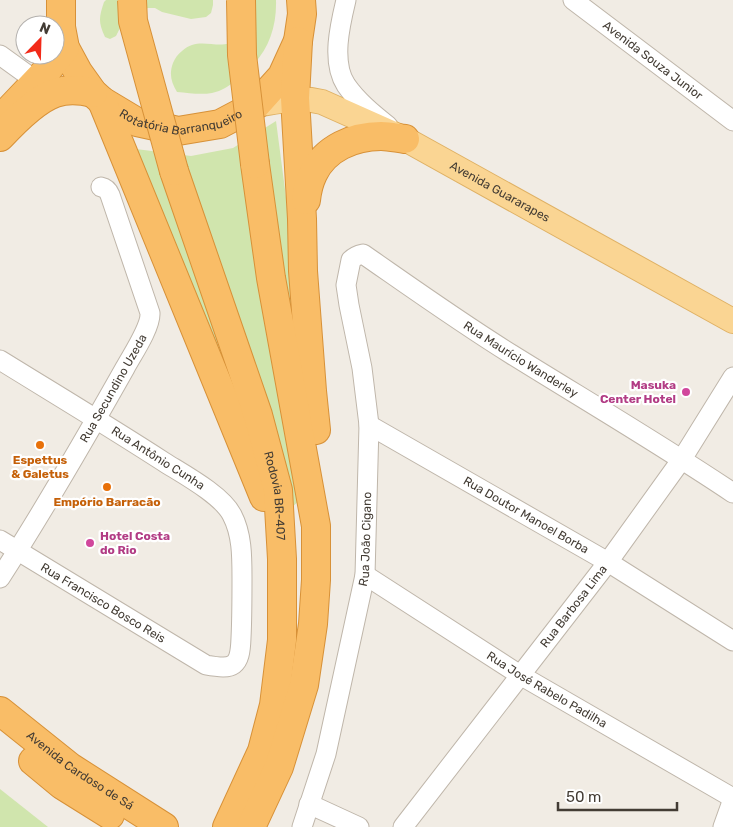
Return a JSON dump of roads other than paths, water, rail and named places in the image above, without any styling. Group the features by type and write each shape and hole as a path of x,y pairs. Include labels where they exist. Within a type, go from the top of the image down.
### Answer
{"highway":[{"name":"Rodovia BR-407","path":"132,0 134,21 174,171 258,415 278,490 282,559 282,640 274,705 262,751 227,827"},
{"path":"241,0 242,55 255,164 272,278 316,526"},
{"name":"Rotatória Barranqueiro","path":"65,48 78,72 98,97 137,122 178,131 220,124 256,105 282,76 298,41 302,14 301,0"},
{"name":"Rotatória Barranqueiro","path":"60,1 61,15"},
{"path":"251,827 279,767 304,685 316,589 316,526 321,482 303,271 295,98 298,41"},
{"path":"0,119 50,65"},
{"path":"0,137 27,111 56,93 69,90 98,97 264,495 282,559"},
{"path":"302,219 308,187 313,173 323,158 335,148 366,138 382,136 404,139"},
{"name":"Avenida Cardoso de Sá","path":"0,711 70,767 164,827"},
{"name":"Avenida Cardoso de Sá","path":"0,735 62,785 129,827"}],"main road":[{"name":"Avenida Guararapes","path":"256,105 295,98 309,99 322,102 404,139 733,321"}],"street":[{"path":"346,0 341,20 338,49 339,66 344,83 355,97 375,116 404,139"},
{"name":"Avenida Souza Junior","path":"573,0 733,122"},
{"path":"0,56 36,81"},
{"name":"Rua Secundino Uzeda","path":"0,578 97,419 143,335 150,318 150,313 110,195 108,190 101,187"},
{"name":"Rua João Cigano","path":"302,827 326,754 365,575 368,425 362,368 346,285 351,260 357,255 363,254"},
{"name":"Rua Maurício Wanderley","path":"363,254 510,353 682,459 733,493"},
{"name":"Rua Antônio Cunha","path":"0,360 97,419 214,495 231,513 238,530 242,551 241,646 239,657 232,666 222,668 206,665"},
{"name":"Rua Barbosa Lima","path":"403,827 608,562 682,459 733,378"},
{"name":"Rua Doutor Manoel Borba","path":"368,425 608,562 733,641"},
{"name":"Rua Francisco Bosco Reis","path":"0,540 206,665"},
{"name":"Rua José Rabelo Padilha","path":"365,575 520,675 733,799"},
{"path":"723,827 733,799"},
{"path":"309,804 360,827"}],"place":[{"name":"Masuka Center Hotel","path":"686,392"},
{"name":"Espettus & Galetus","path":"40,445"},
{"name":"Empório Barracão","path":"107,487"},
{"name":"Hotel Costa do Rio","path":"90,543"}]}
